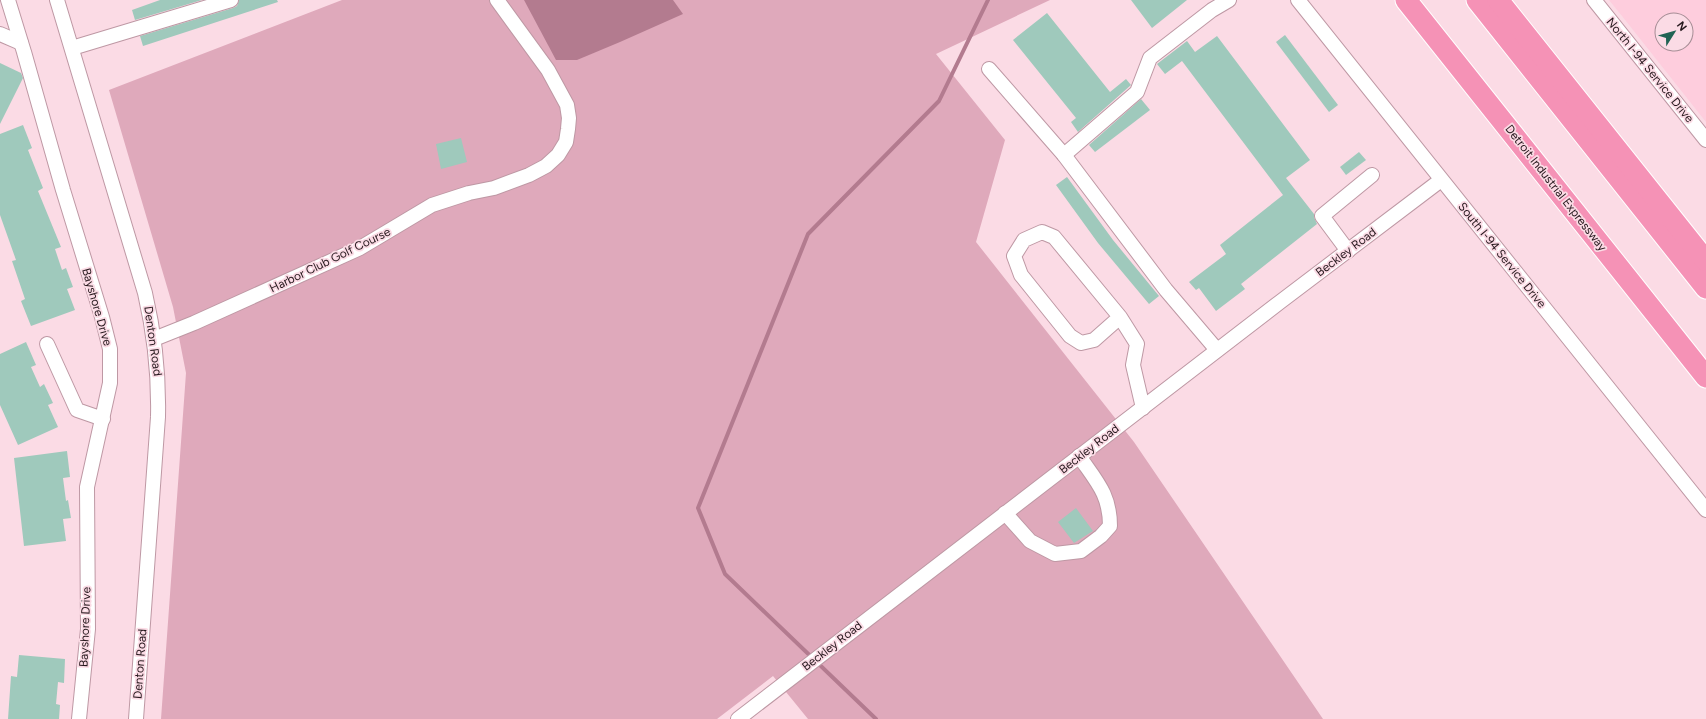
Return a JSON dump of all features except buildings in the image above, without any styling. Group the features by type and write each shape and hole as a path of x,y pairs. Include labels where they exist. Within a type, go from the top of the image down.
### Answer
{"highway":[{"name":"Detroit Industrial Expressway","path":"1406,0 1706,377"},
{"path":"1477,0 1706,288"},
{"path":"1498,0 1706,261"}],"street":[{"name":"Bayshore Drive","path":"8,0 22,43 62,190 102,317 110,349 110,383 87,487 88,629 79,719"},
{"name":"Denton Road","path":"57,0 145,293 154,339 159,384 158,417 136,719"},
{"path":"72,48 231,0"},
{"name":"Harbor Club Golf Course","path":"154,339 194,323 360,248 432,205 469,193 494,188 529,175 546,166 558,155 566,142 569,118 567,105 548,70 497,0"},
{"path":"1064,155 1137,92 1150,58 1212,10 1229,0"},
{"name":"South I-94 Service Drive","path":"1298,0 1706,510"},
{"name":"North I-94 Service Drive","path":"1594,0 1706,140"},
{"path":"0,34 22,43"},
{"path":"989,69 1064,155 1166,290 1217,350"},
{"path":"1348,251 1322,216 1372,175"},
{"name":"Beckley Road","path":"738,719 1217,350 1441,180"},
{"path":"1120,317 1094,340 1081,343 1070,336 1021,275 1014,256 1024,240 1042,232 1054,237 1120,317 1137,344 1133,365 1143,408"},
{"path":"47,344 78,410 103,418"},
{"path":"1005,513 1030,541 1055,554 1081,551 1101,536 1110,526 1110,510 1104,493 1079,456"}],"shaded area":[{"path":"342,0 1050,0 936,54 1005,140 976,242 1134,442 1323,719 808,719 773,676 717,719 161,719 186,373 173,307 109,90"},
{"path":"524,0 673,0 683,14 577,60 556,60"},
{"path":"1609,0 1706,0 1706,122"}],"waterway":[{"path":"876,719 725,574 698,508 808,234 939,101 988,0"}]}
